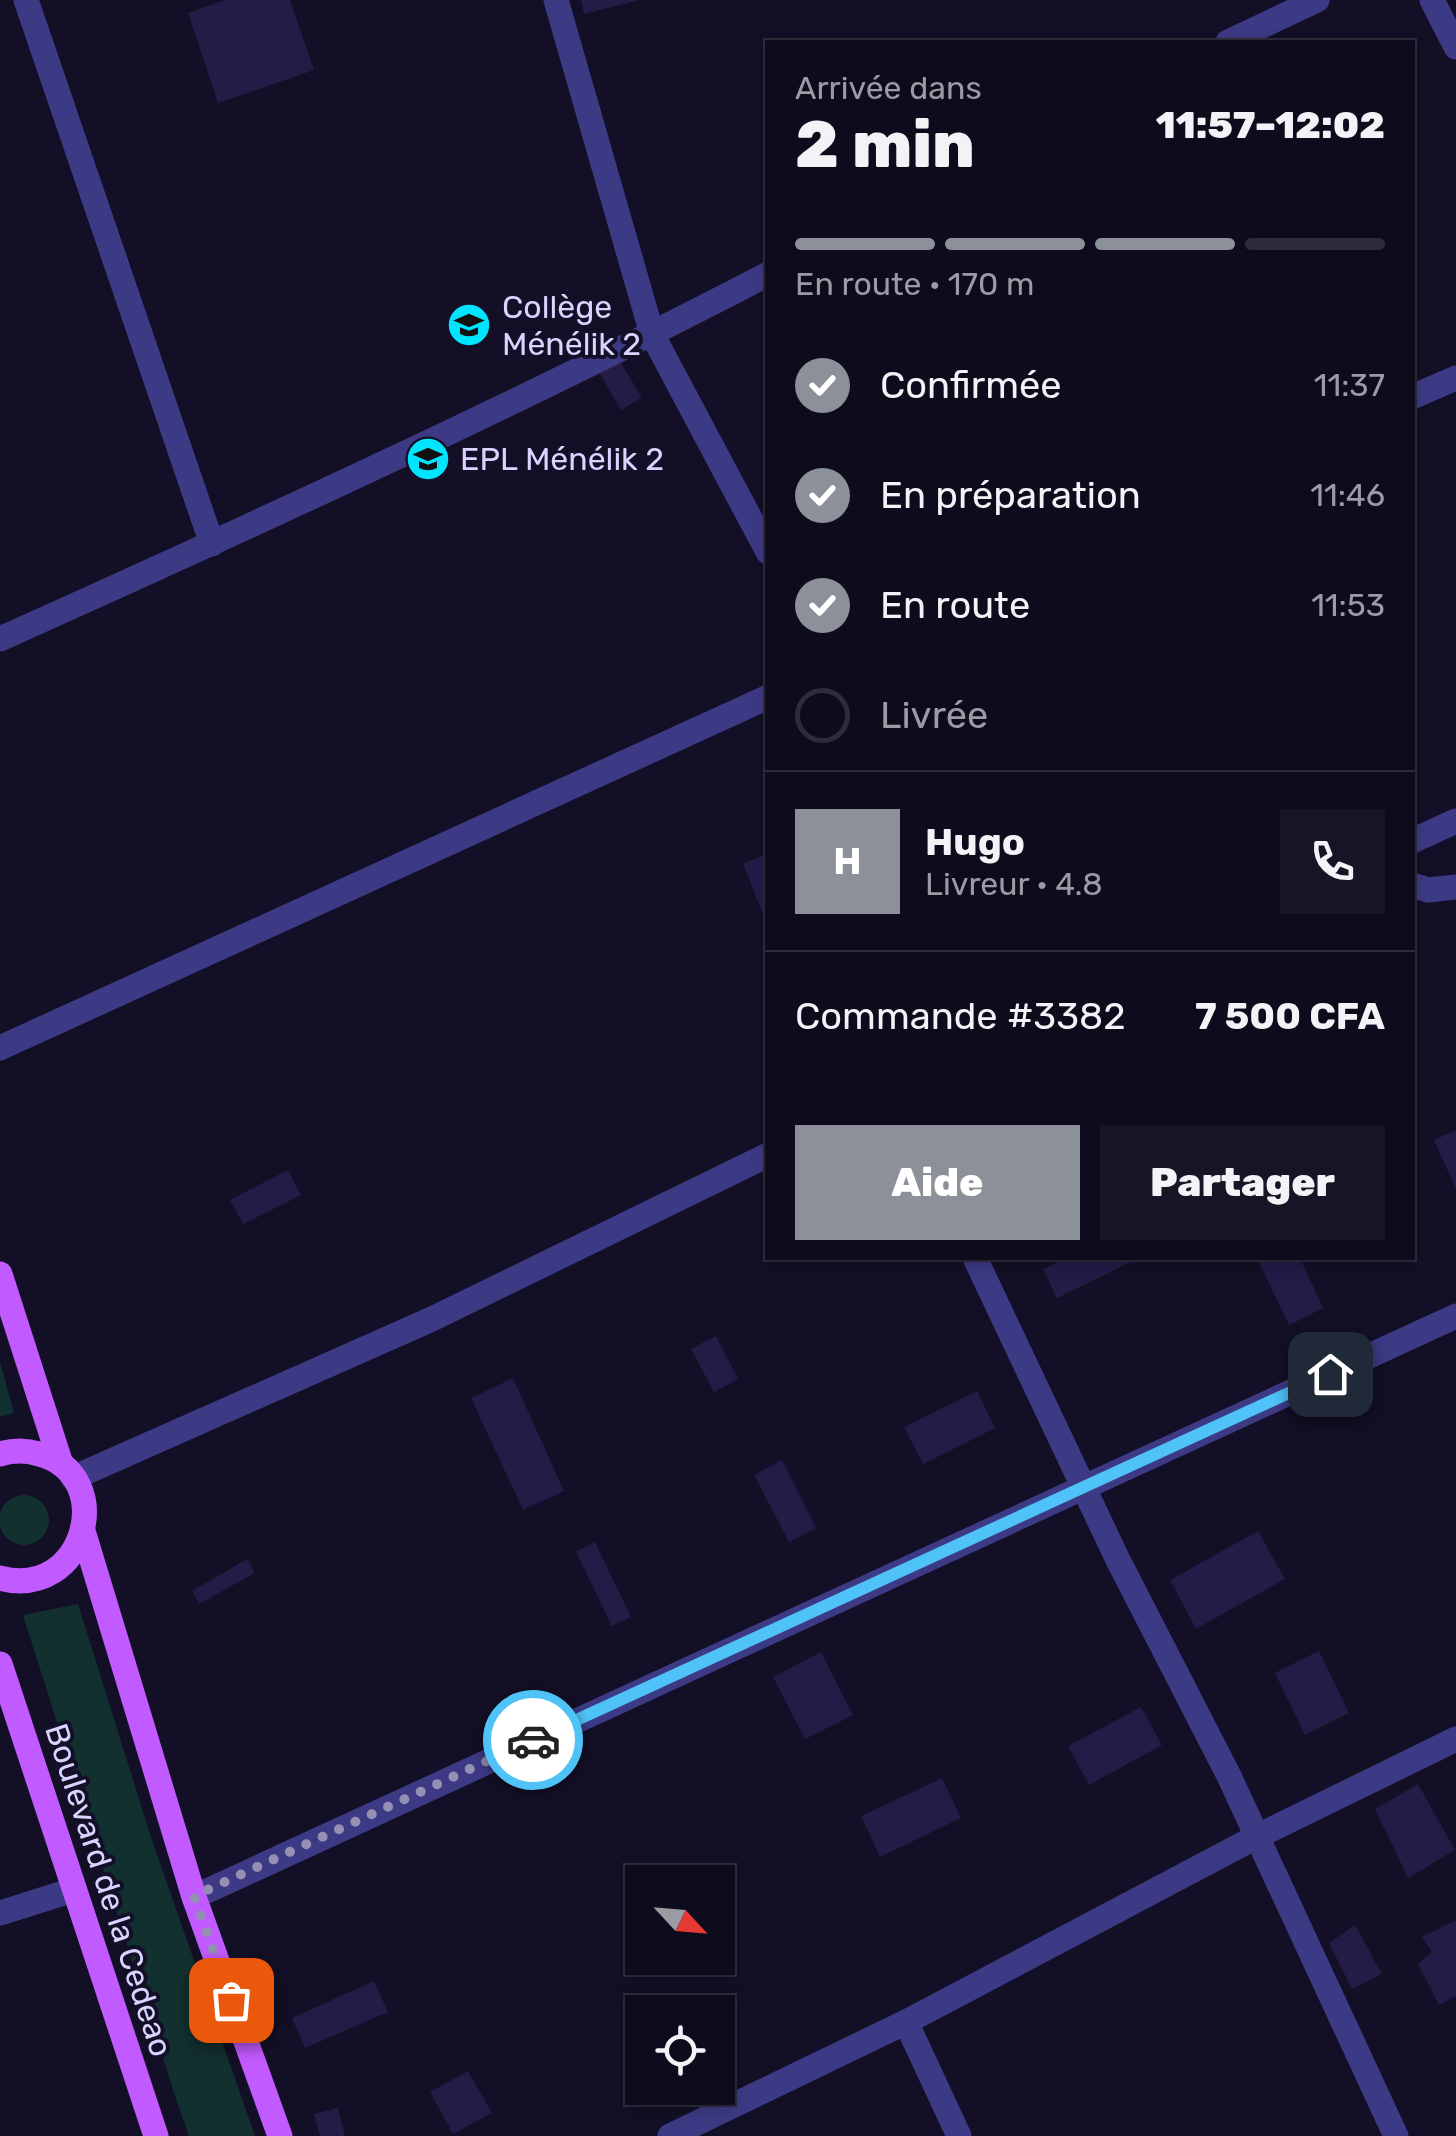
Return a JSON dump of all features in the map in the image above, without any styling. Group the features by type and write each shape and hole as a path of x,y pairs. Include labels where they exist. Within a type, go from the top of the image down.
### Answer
{"main road":[{"path":"0,1274 67,1471 82,1494 83,1532 194,1896 280,2136"},
{"path":"0,1454 26,1450 45,1455 67,1471"},
{"path":"0,1578 32,1580 49,1574 65,1564 83,1532"},
{"name":"Boulevard de la Cedeao","path":"0,1664 156,2136"}],"street":[{"path":"26,0 212,544"},
{"path":"556,0 652,334 765,546"},
{"path":"1232,40 1317,0"},
{"path":"1432,0 1456,47"},
{"path":"0,639 212,544 652,334 765,276"},
{"path":"1415,397 1456,378"},
{"path":"0,1048 765,699"},
{"path":"1415,840 1456,821"},
{"path":"1415,887 1428,890 1456,887"},
{"path":"67,1471 432,1319 765,1156"},
{"path":"976,1260 1117,1558 1229,1776 1396,2136"},
{"path":"194,1896 1456,1316"},
{"path":"670,2136 906,2022 1256,1837 1456,1739"},
{"path":"0,1913 73,1890"},
{"path":"906,2022 959,2136"}],"green space":[{"path":"0,1362 14,1413 0,1417"},
{"path":"24,1495 42,1502 49,1520 42,1538 24,1545 6,1538 -1,1520 6,1502"},
{"path":"78,1604 151,1837 255,2136 189,2136 175,2096 23,1615"}],"building":[{"path":"225,0 290,0 314,70 218,103 188,13"},
{"path":"581,0 636,0 636,1 584,14"},
{"path":"617,356 642,398 621,410 597,369"},
{"path":"765,854 765,920 743,864"},
{"path":"1456,1130 1456,1189 1434,1140"},
{"path":"288,1170 301,1195 243,1224 230,1200"},
{"path":"1063,1260 1135,1260 1057,1298 1043,1269"},
{"path":"1258,1260 1301,1260 1323,1308 1289,1325"},
{"path":"716,1336 738,1379 714,1392 691,1349"},
{"path":"513,1378 564,1491 523,1510 471,1398"},
{"path":"977,1391 995,1428 923,1464 904,1427"},
{"path":"782,1460 816,1528 789,1542 754,1475"},
{"path":"1258,1531 1285,1579 1196,1629 1170,1580"},
{"path":"595,1542 631,1617 612,1626 576,1552"},
{"path":"247,1559 255,1573 199,1604 192,1591"},
{"path":"1319,1651 1349,1713 1305,1735 1275,1673"},
{"path":"821,1652 853,1715 805,1739 773,1677"},
{"path":"1141,1707 1162,1745 1089,1785 1068,1746"},
{"path":"942,1778 961,1818 880,1857 861,1816"},
{"path":"1418,1784 1455,1850 1408,1878 1375,1809"},
{"path":"1456,1920 1456,1996 1439,2005 1418,1964 1432,1952 1422,1937"},
{"path":"1355,1925 1382,1974 1352,1989 1329,1943"},
{"path":"374,1981 388,2012 305,2048 292,2018"},
{"path":"468,2071 492,2113 453,2134 430,2092"},
{"path":"338,2108 345,2136 320,2136 314,2114"}],"way so far":[{"path":"231,2000 194,1896 533,1740"}],"place":[{"name":"Collège Ménélik 2","path":"469,325"},
{"name":"EPL Ménélik 2","path":"428,459"}],"route":[{"path":"533,1740 1330,1374"}]}
